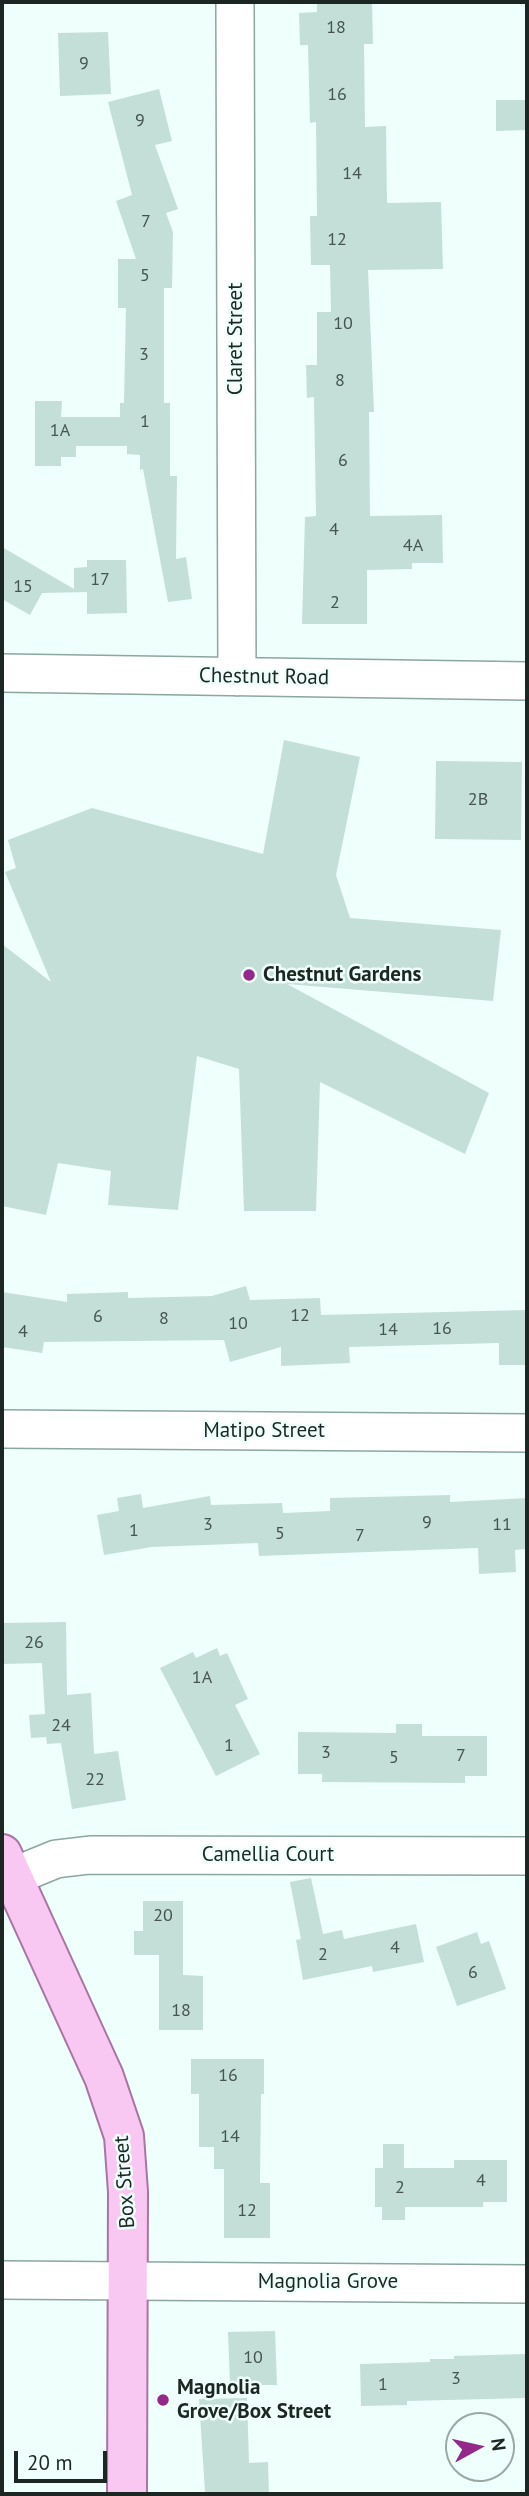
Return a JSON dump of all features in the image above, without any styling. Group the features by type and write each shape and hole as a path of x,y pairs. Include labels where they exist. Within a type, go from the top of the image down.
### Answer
{"main road":[{"name":"Box Street","path":"7,1866 116,2107 128,2164 127,2494"}],"street":[{"name":"Claret Street","path":"235,2 237,677"},
{"name":"Chestnut Road","path":"2,673 527,681"},
{"name":"Matipo Street","path":"2,1429 527,1433"},
{"name":"Camellia Court","path":"7,1866 90,1855 527,1856"},
{"name":"Magnolia Grove","path":"2,2280 527,2284"}],"building":[{"path":"317,2 372,2 373,44 364,44 365,127 386,126 387,203 441,202 443,269 368,270 374,412 369,412 370,516 442,515 443,563 412,563 412,569 367,570 367,624 302,624 305,517 316,516 314,397 307,398 306,365 317,365 317,312 331,312 330,265 311,265 310,216 317,216 316,122 310,123 308,45 300,45 299,13 317,12"},
{"path":"108,32 111,94 60,96 58,33"},
{"path":"159,89 172,141 155,145 178,209 166,213 173,232 172,288 164,288 164,403 170,403 170,476 177,476 176,559 186,557 192,599 168,602 143,469 140,470 140,455 127,454 127,446 76,446 76,457 61,457 61,466 35,466 35,401 62,401 61,417 120,417 120,403 124,403 126,308 118,308 118,259 136,259 116,201 132,195 108,102"},
{"path":"496,100 527,100 527,130 496,131"},
{"path":"2,547 74,589 74,568 87,567 87,560 126,560 127,613 87,614 87,592 42,593 30,615 2,599"},
{"name":"Chestnut Gardens","path":"284,740 360,757 336,875 350,918 501,930 493,1001 287,984 489,1093 465,1154 320,1082 316,1211 244,1211 239,1069 197,1056 178,1210 108,1205 111,1171 58,1163 46,1215 2,1206 2,944 51,982 5,872 16,868 8,840 92,808 263,854"},
{"path":"436,761 522,762 521,840 435,839"},
{"path":"246,1286 250,1300 320,1298 321,1315 527,1310 527,1365 499,1365 499,1343 349,1347 350,1363 281,1366 281,1347 230,1362 224,1340 44,1342 42,1353 2,1347 2,1292 67,1302 67,1294 128,1292 128,1298 212,1296"},
{"path":"141,1494 143,1508 210,1496 211,1505 282,1503 283,1513 330,1511 330,1498 450,1495 450,1502 527,1498 527,1549 515,1550 516,1572 479,1574 478,1548 259,1556 258,1543 152,1547 104,1555 97,1515 119,1511 117,1498"},
{"path":"66,1622 67,1695 91,1693 94,1754 118,1751 126,1800 72,1809 61,1743 47,1744 46,1737 31,1738 29,1715 45,1714 42,1663 2,1664 2,1623"},
{"path":"217,1648 220,1656 227,1653 248,1699 235,1705 260,1754 216,1776 160,1668 193,1652 196,1658"},
{"path":"396,1724 422,1724 422,1736 487,1736 487,1776 465,1776 465,1783 322,1782 322,1774 298,1774 298,1732 396,1733"},
{"path":"311,1878 323,1934 342,1930 344,1939 416,1924 424,1962 373,1972 372,1966 303,1980 296,1940 301,1939 290,1882"},
{"path":"143,1901 183,1901 183,1975 203,1976 203,2030 159,2030 159,1955 134,1955 134,1931 143,1931"},
{"path":"477,1932 481,1944 489,1941 506,1989 457,2006 436,1947"},
{"path":"191,2059 264,2059 260,2183 270,2183 270,2238 224,2238 224,2169 214,2169 214,2147 199,2147 199,2094 191,2094"},
{"path":"383,2144 404,2144 404,2168 454,2168 454,2160 507,2160 507,2202 483,2202 483,2207 405,2207 405,2220 382,2220 382,2207 375,2207 375,2168 383,2168"},
{"path":"275,2331 277,2385 230,2385 228,2332"},
{"path":"527,2354 527,2398 407,2401 407,2405 361,2406 360,2364 430,2362 430,2359 454,2359 454,2356"},
{"path":"247,2398 249,2463 268,2462 269,2494 205,2492 199,2399"}],"place":[{"name":"Chestnut Gardens","path":"249,975"},
{"name":"Magnolia Grove/Box Street","path":"163,2400"}]}
